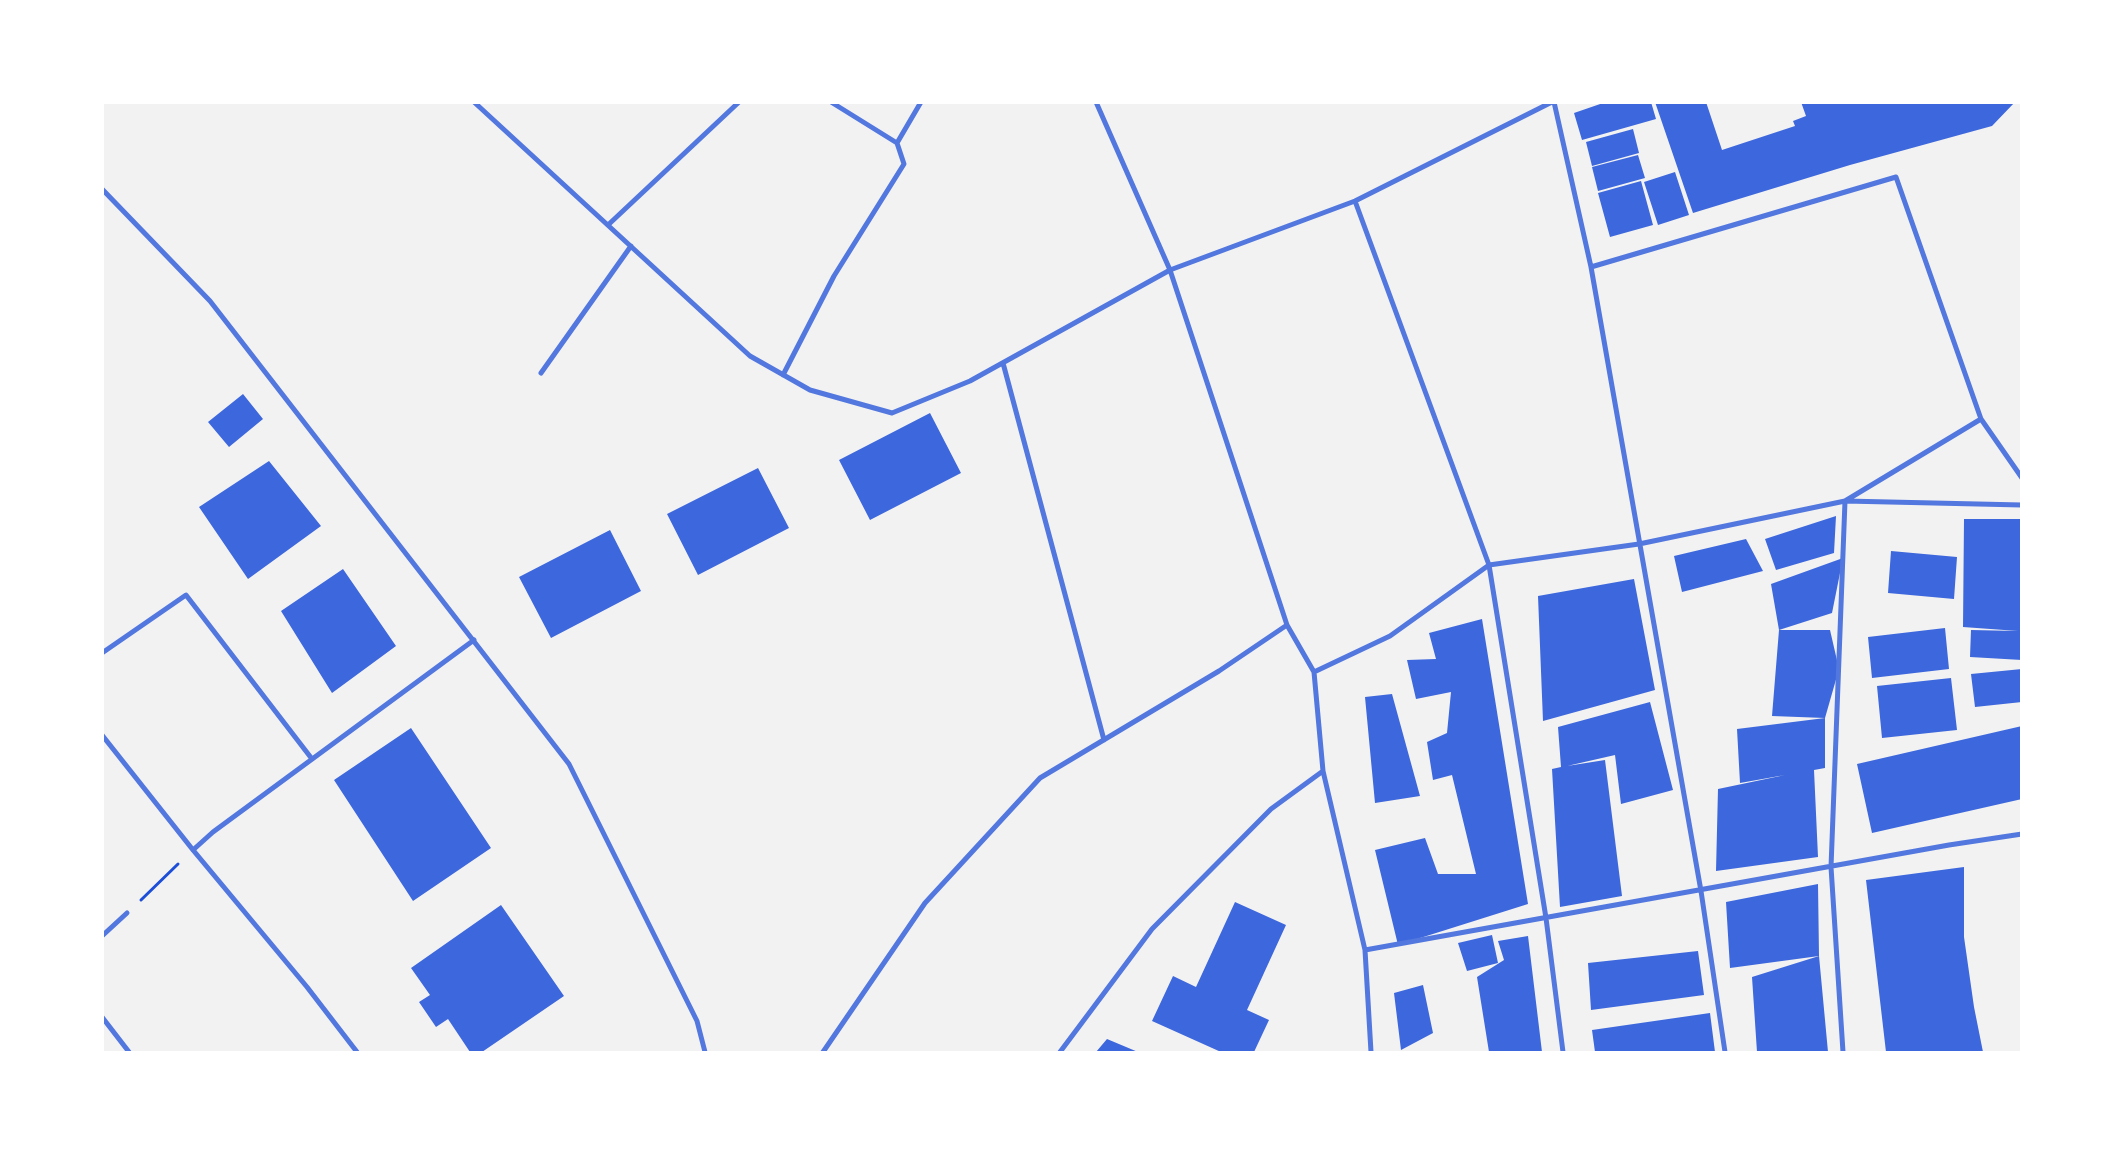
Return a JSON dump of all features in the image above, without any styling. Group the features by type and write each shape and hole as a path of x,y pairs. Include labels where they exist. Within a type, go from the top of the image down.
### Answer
{"street":[{"path":"474,102 750,356 810,390 892,413 970,381 1170,270 1355,201 1553,102 1592,267 1701,891 1725,1052"},
{"path":"608,225 739,102"},
{"path":"784,375 834,276 904,164 897,144 831,102"},
{"path":"897,144 921,102"},
{"path":"1096,102 1170,270 1287,625 1314,672 1323,771 1365,950 1371,1052"},
{"path":"1592,267 1896,177 1982,418 2022,478"},
{"path":"102,189 210,301 569,764 698,1021 704,1052"},
{"path":"1355,201 1489,565 1546,918 1563,1052"},
{"path":"541,373 630,246"},
{"path":"1003,363 1104,740"},
{"path":"1845,501 1982,418"},
{"path":"1314,672 1390,636 1489,565 1639,544 1845,501 2022,505"},
{"path":"1843,1052 1831,867 1845,501"},
{"path":"102,653 186,595 312,759"},
{"path":"823,1052 925,903 1040,778 1219,671 1287,625"},
{"path":"193,850 213,832 474,640"},
{"path":"102,735 193,850 307,987 357,1052"},
{"path":"1060,1052 1152,928 1271,809 1323,771"},
{"path":"1365,950 1949,845 2022,834"},
{"path":"102,936 127,913"},
{"path":"102,1017 129,1052"}],"path":[{"path":"127,913 193,850"}],"building":[{"path":"1606,102 1651,102 1656,119 1582,140 1574,113"},
{"path":"1655,102 1706,102 1722,150 1795,126 1793,121 1806,116 1801,102 2015,102 1992,126 1850,165 1693,213"},
{"path":"1633,129 1639,153 1592,166 1586,142"},
{"path":"1638,155 1645,178 1598,191 1592,167"},
{"path":"1675,172 1689,215 1658,225 1644,182"},
{"path":"1641,181 1653,225 1610,237 1598,193"},
{"path":"243,394 263,419 229,447 208,422"},
{"path":"930,413 961,473 870,520 839,460"},
{"path":"269,461 321,526 248,579 199,507"},
{"path":"758,468 789,528 698,575 667,514"},
{"path":"1836,516 1834,553 1776,570 1765,539"},
{"path":"1964,519 2022,519 2022,660 1970,657 1971,630 2018,631 1963,627"},
{"path":"610,530 641,591 551,638 519,577"},
{"path":"1746,539 1763,571 1682,592 1674,556"},
{"path":"1891,551 1957,557 1954,599 1888,593"},
{"path":"1843,558 1832,613 1779,630 1771,584"},
{"path":"343,569 396,646 332,693 281,611"},
{"path":"1634,579 1655,690 1543,721 1538,596"},
{"path":"1482,619 1528,904 1398,945 1375,850 1425,838 1438,874 1476,874 1452,775 1433,780 1427,742 1447,733 1451,692 1416,699 1407,660 1436,659 1429,633"},
{"path":"1945,628 1949,669 1872,678 1868,637"},
{"path":"1779,630 1830,630 1839,669 1825,718 1772,716"},
{"path":"2022,669 2022,702 1975,707 1971,674"},
{"path":"1951,678 1957,730 1882,738 1877,686"},
{"path":"1392,694 1420,796 1375,803 1365,697"},
{"path":"1650,702 1673,790 1621,804 1615,755 1567,766 1605,760 1622,896 1560,907 1552,769 1561,767 1558,727"},
{"path":"1825,718 1825,768 1814,770 1818,857 1716,871 1718,789 1785,775 1740,783 1737,729"},
{"path":"2022,726 2022,799 1872,833 1857,764"},
{"path":"411,728 491,848 413,901 334,780"},
{"path":"1964,867 1964,937 1974,1007 1983,1052 1886,1052 1866,880"},
{"path":"1818,884 1819,956 1730,968 1726,902"},
{"path":"1235,902 1286,925 1247,1010 1269,1020 1254,1052 1221,1052 1152,1021 1173,976 1196,987"},
{"path":"501,905 564,996 482,1052 470,1052 448,1019 436,1027 419,1002 430,995 411,968"},
{"path":"1492,935 1498,963 1467,971 1458,943"},
{"path":"1528,936 1542,1052 1489,1052 1477,977 1504,960 1498,941"},
{"path":"1698,951 1704,995 1591,1010 1588,963"},
{"path":"1819,956 1828,1052 1757,1052 1752,977"},
{"path":"1423,985 1433,1033 1401,1050 1394,993"},
{"path":"1710,1013 1715,1052 1595,1052 1592,1030"},
{"path":"1107,1039 1138,1052 1096,1052"}]}
